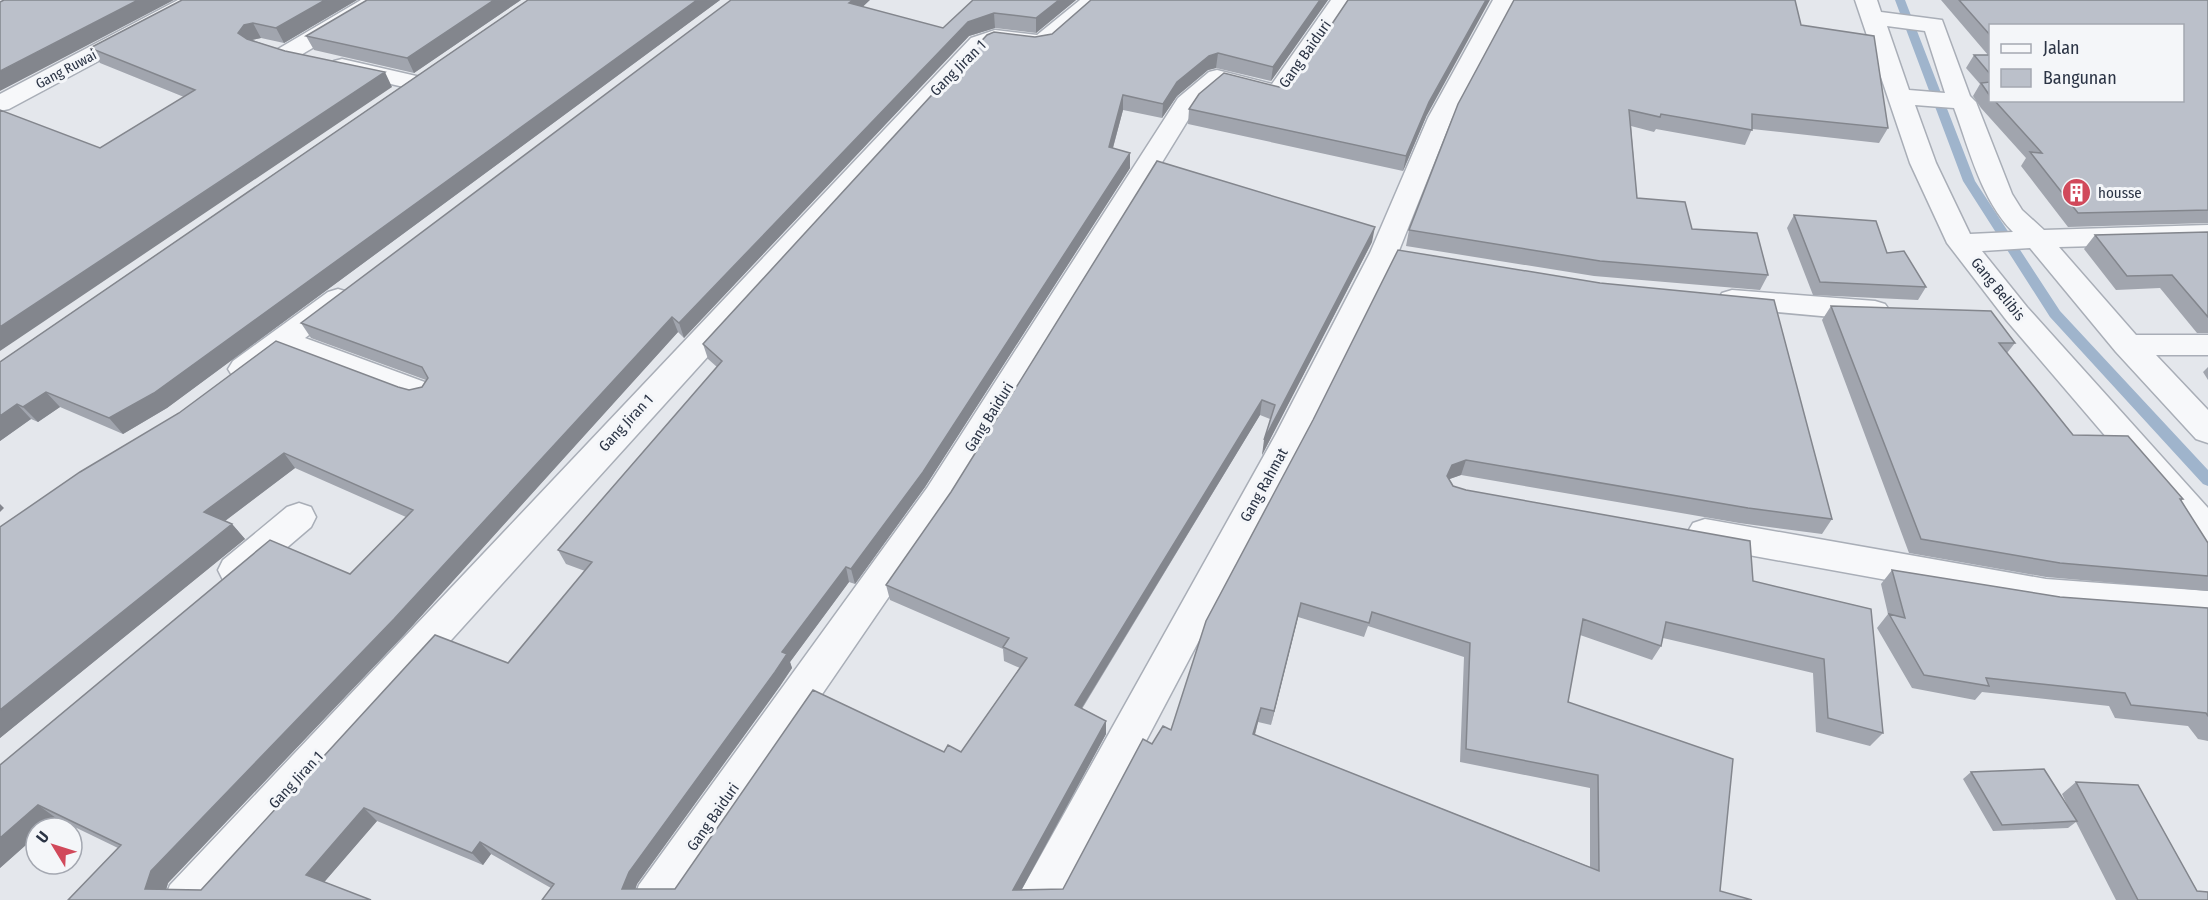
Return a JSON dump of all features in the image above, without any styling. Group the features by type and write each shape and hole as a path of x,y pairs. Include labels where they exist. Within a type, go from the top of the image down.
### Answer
{"street":[{"name":"Gang Ruwai","path":"0,104 195,0"},
{"path":"286,54 377,0"},
{"name":"Gang Jiran 1","path":"186,900 979,44 999,36 1034,43 1044,41 1093,0"},
{"name":"Gang Baiduri","path":"654,900 939,497 1187,104 1216,77 1278,93 1342,0"},
{"name":"Gang Rahmat","path":"1038,900 1292,434 1395,255 1440,118 1504,0"},
{"path":"1876,13 1934,25 1959,100"},
{"name":"Gang Belibis","path":"1876,13 1910,97 1923,163 1969,243 2017,314 2208,532"},
{"path":"261,47 286,54 427,76 388,103"},
{"path":"1910,97 1959,100 1965,104 2005,205 2033,241 2208,431"},
{"path":"1969,243 2147,234 2208,234"},
{"path":"226,383 358,284"},
{"path":"1701,297 1844,310 1901,311"},
{"path":"1982,313 2017,314"},
{"path":"282,341 419,392"},
{"path":"2127,345 2208,345"},
{"path":"209,593 299,517"},
{"path":"1672,527 2046,594 2208,606"}],"building":[{"path":"4,0 138,0 0,71 0,2"},
{"path":"182,0 325,0 276,28 253,23 244,25 238,33 247,39 285,51 385,72 0,327 0,110 100,148 195,90 90,48"},
{"path":"367,0 494,0 407,58 306,36"},
{"path":"528,0 697,0 154,393 109,418 46,392 23,407 17,404 0,416 0,362"},
{"path":"731,0 853,0 849,3 943,28 973,0 1059,0 1036,18 994,13 968,22 679,323 672,317 394,619 151,871 145,889 201,890 435,635 508,663 592,562 558,550 722,361 703,344 987,35 994,32 1035,37 1052,34 1091,0 1320,0 1273,67 1218,53 1209,56 1177,82 1163,104 1123,95 1109,147 1130,153 923,472 851,569 846,567 782,652 787,654 775,672 629,872 622,889 675,889 813,690 944,752 948,745 961,752 1027,658 1003,647 1009,638 886,585 951,492 1157,161 1375,227 1264,440 1275,405 1262,400 1075,705 1106,721 1013,890 1063,889 1143,739 1152,744 1163,726 1171,730 1206,621 1313,420 1398,250 1600,283 1774,300 1832,519 1748,508 1466,460 1452,465 1447,476 1453,486 1466,490 1750,541 1753,581 1871,609 1883,733 1828,718 1824,659 1666,622 1661,646 1583,619 1568,702 1733,759 1720,891 1752,900 542,900 554,884 480,842 472,853 364,808 306,875 371,900 68,900 121,845 84,827 84,816 61,816 38,805 0,838 0,765 270,540 350,574 413,510 284,453 204,512 232,524 0,710 0,527 80,472 179,413 276,341 409,390 422,387 428,378 422,367 301,323","holes":["1301,603 1369,623 1372,612 1470,643 1466,749 1598,775 1599,871 1253,734 1261,708 1274,711"]},
{"path":"1348,0 1486,0 1429,102 1406,156 1189,109 1199,94 1224,73 1279,87 1291,85"},
{"path":"1514,0 1795,0 1801,25 1874,36 1888,128 1752,114 1752,130 1661,114 1660,117 1629,110 1637,198 1685,202 1692,229 1757,233 1768,275 1600,261 1409,230 1458,104"},
{"path":"1959,0 2208,0 2208,210 2078,213 2030,152 2042,153 1996,102 2184,102 2184,24 1989,24 1989,34"},
{"path":"1974,55 1989,55 1989,73"},
{"path":"1989,82 1989,95 1981,83"},
{"path":"1794,215 1876,221 1887,253 1904,251 1926,287 1820,282"},
{"path":"2208,232 2208,317 2172,275 2127,276 2095,235"},
{"path":"1831,306 1991,311 2015,343 1999,343 2073,435 2128,436 2183,499 2180,499 2208,543 2208,576 2060,563 1921,539"},
{"path":"1892,570 2060,597 2208,608 2208,716 2206,713 2131,705 2125,693 1986,678 1989,686 1924,675 1889,614 1905,618"},
{"path":"2044,769 2077,821 2002,825 1971,772"},
{"path":"2076,782 2138,785 2197,891 2208,892 2208,900 2138,900"}],"waterway":[{"path":"1900,0 1969,181 2055,314 2208,480"}],"place":[{"name":"housse","path":"2077,193"}]}
